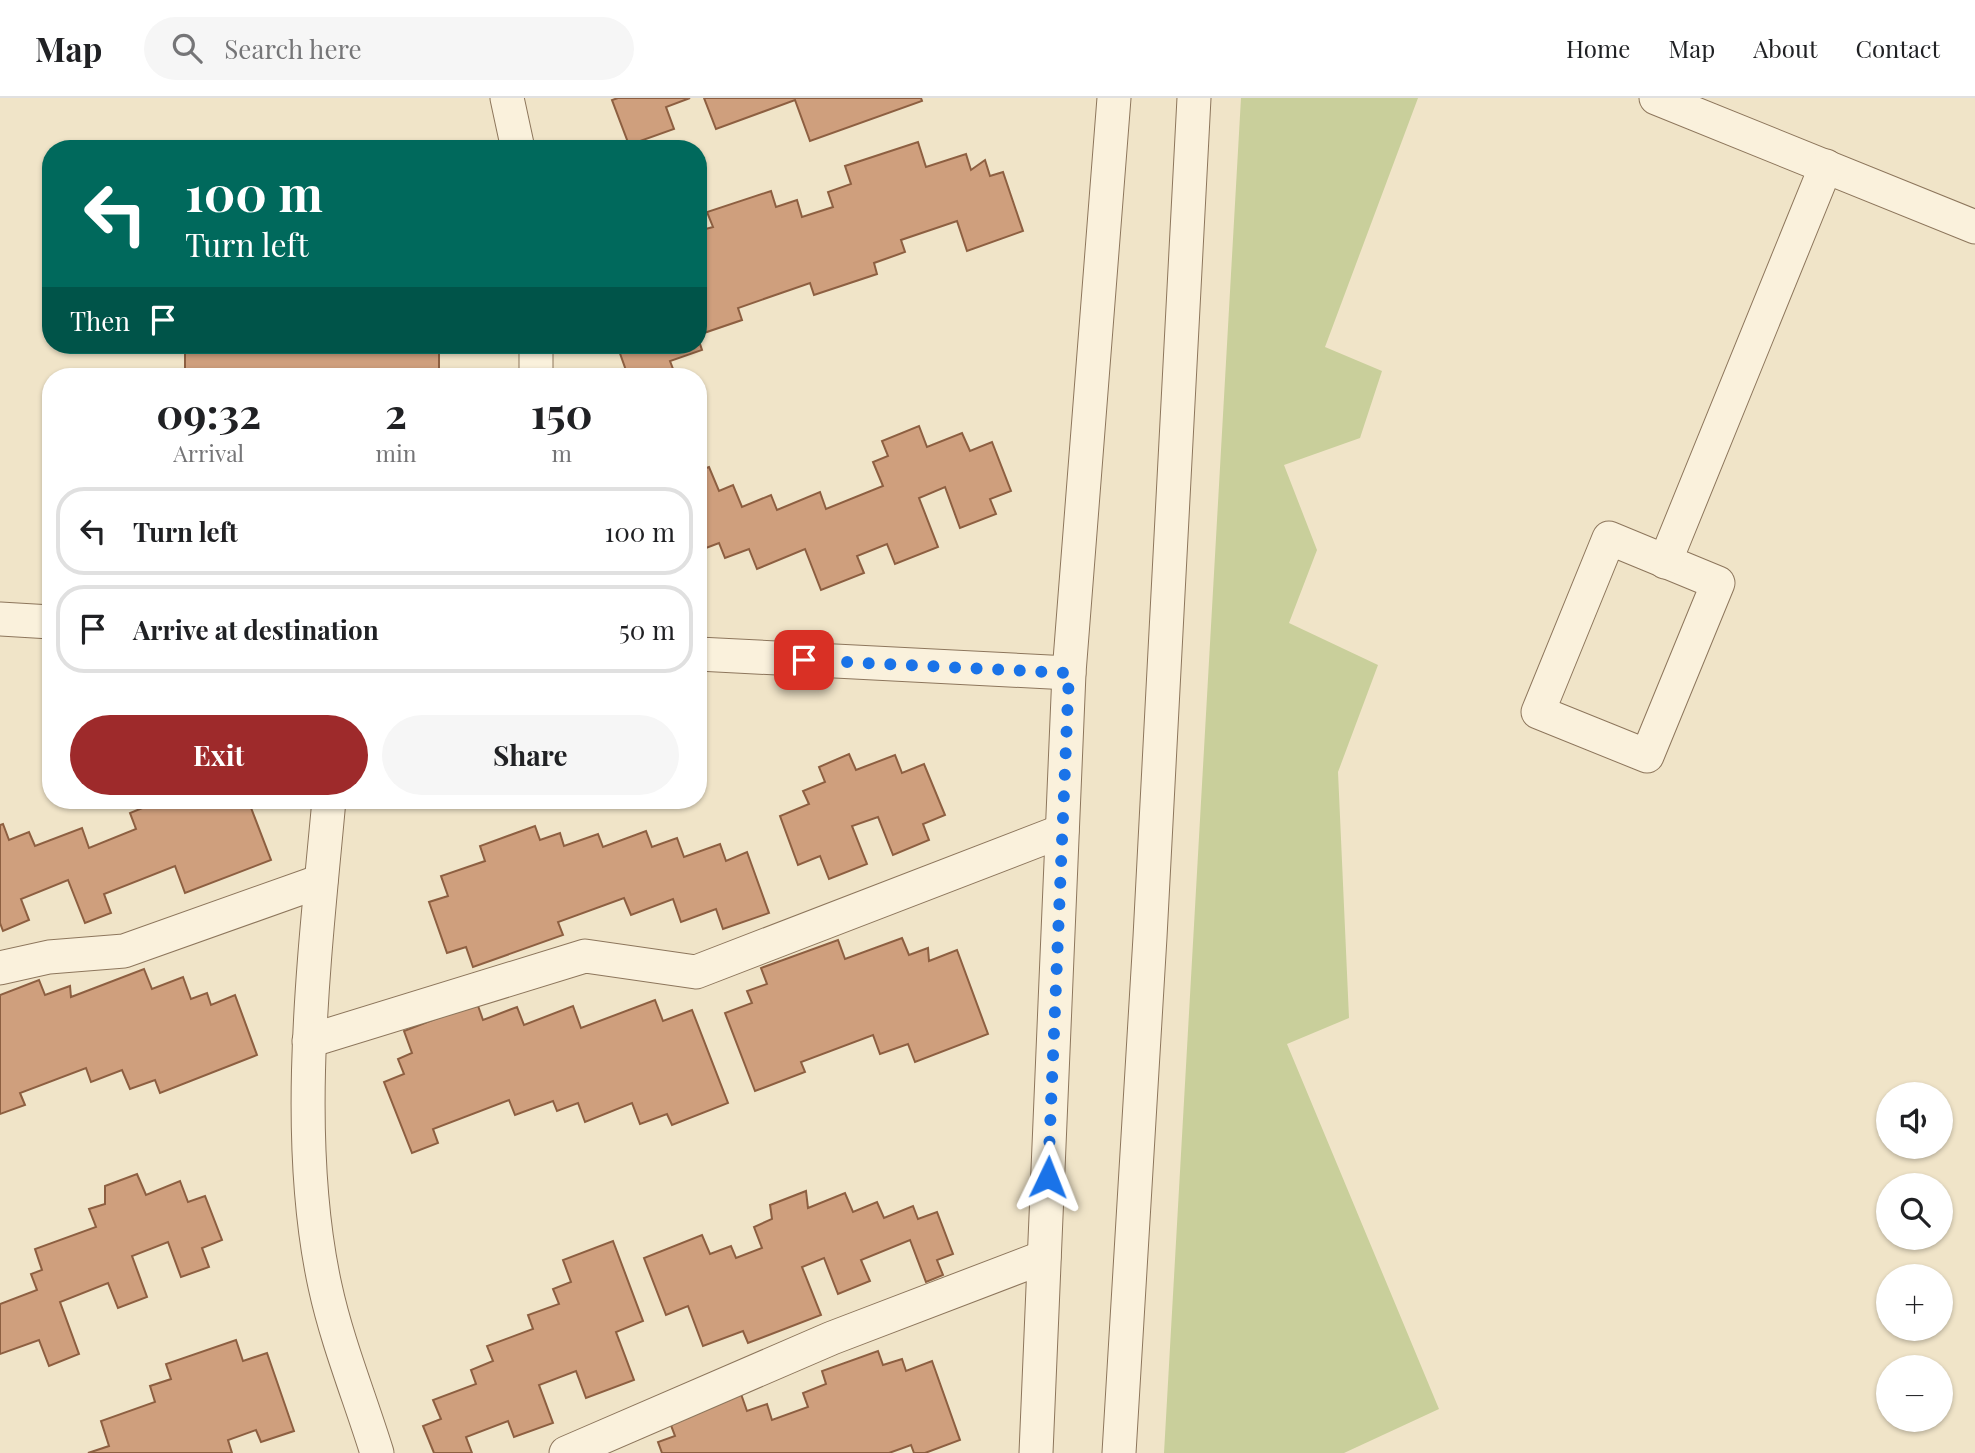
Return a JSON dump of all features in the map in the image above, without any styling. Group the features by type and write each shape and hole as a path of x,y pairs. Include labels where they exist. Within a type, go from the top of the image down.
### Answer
{"lane":[{"path":"507,98 516,140"},
{"path":"1036,1453 1069,673 1114,98"},
{"path":"1119,1453 1150,937 1194,98"},
{"path":"1656,98 1975,228"},
{"path":"1665,562 1826,166"},
{"path":"1609,538 1665,562 1718,583 1647,756 1538,712 1609,538"},
{"path":"0,619 42,621"},
{"path":"707,654 1069,673"},
{"path":"327,809 309,1041 312,1184 325,1286 377,1453"},
{"path":"309,1041 585,956 696,972 1062,831"},
{"path":"0,968 49,957 124,951 321,881"},
{"path":"566,1453 832,1338 1045,1257"}],"green space":[{"path":"1241,98 1418,98 1325,347 1382,371 1360,438 1284,465 1317,550 1289,623 1378,665 1338,772 1349,1018 1287,1044 1439,1409 1344,1453 1164,1453"}],"building":[{"path":"690,98 666,107 674,129 643,140 627,140 612,100"},
{"path":"704,98 921,98 922,101 810,141 795,100 716,129"},
{"path":"918,142 926,167 966,154 971,170 985,160 990,176 1003,172 1023,231 967,251 957,221 901,240 905,252 874,263 877,274 814,295 810,283 738,308 742,320 707,332 707,229 713,227 707,212 771,191 776,207 797,200 802,217 833,207 828,192 851,184 845,166"},
{"path":"185,354 439,354 439,368 185,368"},
{"path":"620,354 690,354 670,361 673,368 625,368"},
{"path":"919,426 927,447 962,433 970,451 992,442 1011,491 990,499 996,514 960,528 945,487 919,498 938,547 895,564 887,544 857,556 864,573 821,590 805,549 757,569 749,549 725,558 719,543 707,548 707,468 709,467 719,491 733,485 742,507 771,495 777,510 820,492 826,509 883,486 873,462 888,456 882,441"},
{"path":"849,754 856,770 895,755 902,773 924,764 945,815 923,824 929,840 893,855 878,817 852,826 867,864 829,879 820,856 798,865 780,816 809,804 803,791 825,782 819,767"},
{"path":"140,809 251,809 271,860 185,893 175,866 104,894 111,913 85,923 68,880 21,899 29,920 3,931 0,923 0,825 3,824 9,840 29,832 35,846 82,828 89,848 136,829 130,813"},
{"path":"535,826 540,840 560,833 564,846 598,834 603,847 646,831 652,847 677,838 684,857 720,844 726,861 747,852 769,913 723,929 716,909 681,922 673,899 631,915 624,898 558,922 563,935 473,967 466,947 447,953 429,902 448,896 441,876 485,861 480,846"},
{"path":"902,938 909,955 928,948 929,961 957,950 988,1034 915,1062 908,1044 880,1054 873,1035 801,1062 805,1072 755,1091 725,1013 752,1003 747,991 767,984 761,968 838,940 845,959"},
{"path":"144,969 152,989 183,977 191,999 207,993 211,1005 235,995 257,1055 160,1093 155,1080 130,1089 122,1070 91,1082 86,1068 20,1093 25,1105 0,1114 0,995 39,980 45,995 70,986 71,997"},
{"path":"655,1000 663,1021 692,1010 728,1103 672,1125 667,1114 640,1124 632,1103 585,1122 578,1103 557,1111 553,1101 515,1115 509,1100 433,1129 438,1143 412,1153 384,1082 404,1074 398,1059 412,1053 404,1031 477,1003 483,1020 517,1007 524,1025 573,1006 581,1028"},
{"path":"137,1174 146,1195 180,1181 188,1202 205,1196 222,1240 202,1248 209,1267 181,1277 168,1242 132,1256 147,1297 118,1308 108,1283 60,1302 79,1354 49,1366 39,1340 0,1354 0,1304 37,1290 31,1274 42,1270 35,1249 96,1227 89,1209 105,1204 105,1186"},
{"path":"806,1191 808,1208 845,1193 853,1212 877,1202 884,1218 913,1206 918,1219 937,1212 953,1254 937,1260 943,1275 926,1282 910,1240 861,1260 870,1281 838,1294 824,1258 802,1267 821,1315 748,1343 743,1331 703,1346 688,1306 666,1315 644,1258 702,1235 710,1254 731,1246 736,1258 762,1248 754,1227 772,1219 770,1205"},
{"path":"613,1241 643,1321 616,1332 634,1380 586,1398 576,1371 539,1385 553,1423 514,1437 508,1421 466,1437 472,1453 434,1453 423,1426 441,1419 433,1400 476,1384 471,1370 493,1361 487,1346 533,1329 528,1315 559,1304 553,1289 571,1282 563,1260"},
{"path":"236,1340 243,1361 267,1353 294,1431 261,1442 256,1430 228,1440 232,1453 88,1453 109,1446 101,1421 155,1402 150,1386 171,1379 166,1364"},
{"path":"878,1351 883,1365 902,1359 906,1371 932,1361 960,1440 925,1453 914,1453 911,1445 889,1453 662,1453 658,1442 675,1436 669,1420 741,1394 747,1411 767,1404 772,1420 808,1407 803,1393 826,1384 822,1371"}],"route":[{"path":"804,660 1069,673 1048,1177"}]}
